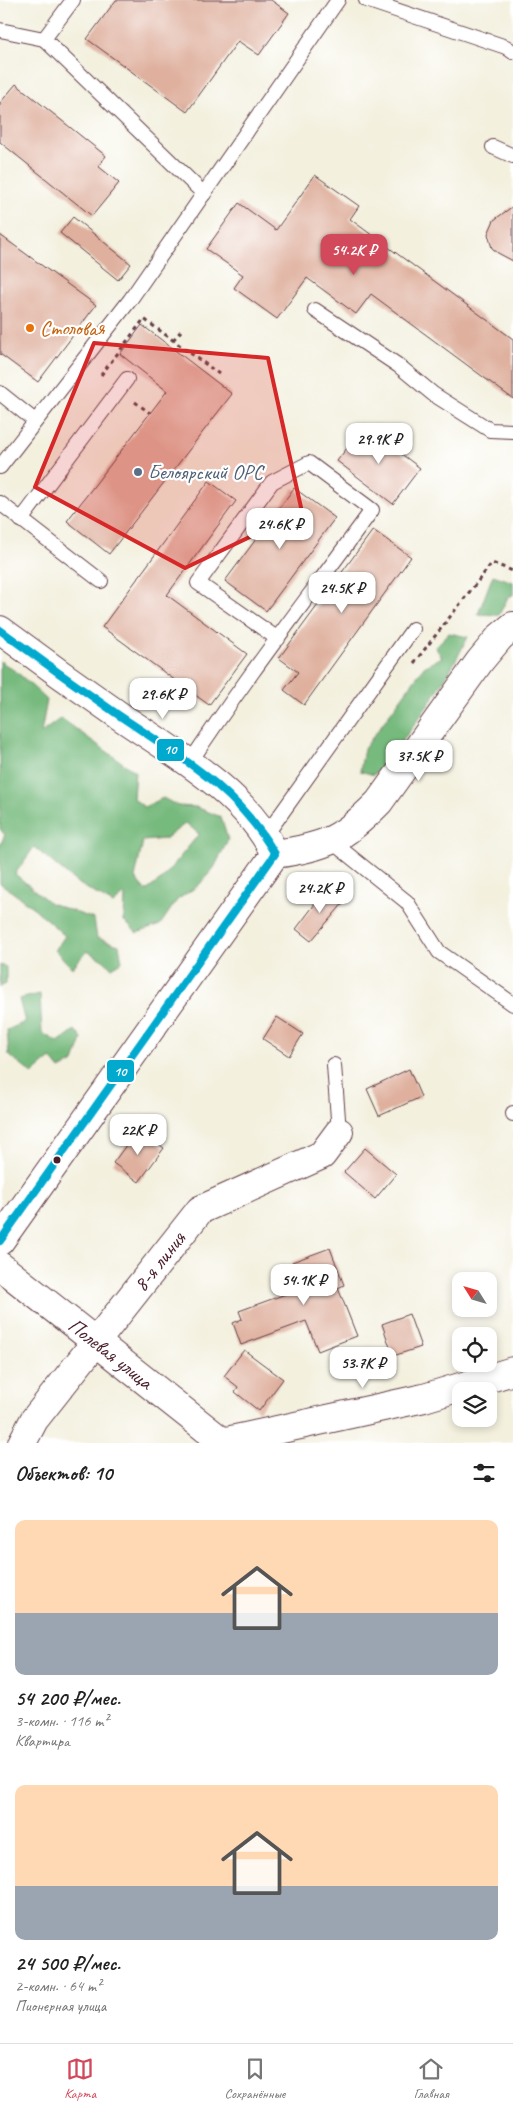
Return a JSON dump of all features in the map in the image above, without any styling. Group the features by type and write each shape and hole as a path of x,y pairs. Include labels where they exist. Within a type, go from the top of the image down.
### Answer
{"street":[{"path":"0,630 62,676 190,764 226,792 253,818 270,844 300,850 331,841 350,830 380,802 480,661 500,637 513,626"},
{"path":"0,1241 270,844"},
{"name":"8-я линия","path":"22,1443 34,1420 200,1210 322,1154 339,1132"},
{"name":"Полевая улица","path":"0,1266 223,1442 424,1398 513,1371"}],"lane":[{"path":"44,39 72,0"},
{"path":"0,468 130,300 338,0"},
{"path":"366,0 506,47 513,52"},
{"path":"0,30 44,39 204,194"},
{"path":"492,147 513,156"},
{"path":"315,310 399,366 433,394 490,430 513,431"},
{"path":"21,520 127,379"},
{"path":"0,393 35,421"},
{"path":"190,764 214,727 372,510 309,463 272,482 198,583 278,639"},
{"path":"0,503 101,581"},
{"path":"270,844 413,629"},
{"path":"331,841 407,902 439,952 513,1004"},
{"path":"334,1065 339,1132"}],"path":[{"path":"101,375 144,318 219,374"},
{"path":"173,340 181,331"},
{"path":"411,665 418,660 492,563 513,570"}],"highlighted area":[{"path":"94,343 268,358 302,512 185,568 35,487"}],"green space":[{"path":"493,575 513,582 513,595 508,597 499,615 478,614"},
{"path":"449,633 468,637 437,692 413,727 374,775 360,771 364,749 424,667 442,657 435,647"},
{"path":"0,661 18,673 47,700 41,733 61,718 135,772 133,798 144,807 163,798 178,806 196,807 221,817 228,840 214,868 199,885 177,900 160,925 137,933 124,921 125,894 113,904 76,882 34,847 15,874 50,903 94,919 97,938 119,945 122,962 112,968 103,960 87,951 72,968 55,950 65,936 35,909 0,883 0,845 5,835 0,829","holes":["186,823 199,834 162,879 146,891 135,878 143,841 165,839"]},
{"path":"0,965 6,967 6,984 0,987"},
{"path":"40,994 42,1033 58,1042 75,1030 82,1039 74,1062 60,1069 51,1058 32,1074 9,1055 7,1030 25,1022 19,999"}],"building":[{"path":"116,0 271,0 289,13 259,55 238,41 187,112 87,39"},
{"path":"16,84 106,156 98,166 119,183 92,216 0,142 0,103"},
{"path":"315,175 359,206 350,219 513,339 513,399 371,294 356,314 307,278 277,319 234,288 243,275 206,249 239,203 276,230"},
{"path":"513,206 513,261 492,248 488,234 494,220"},
{"path":"73,217 131,264 118,280 60,233"},
{"path":"0,235 96,305 38,382 0,354"},
{"name":"Белоярский ОРС","path":"142,325 232,394 109,554 67,521 167,391 120,354"},
{"path":"364,426 420,468 393,504 337,461"},
{"path":"209,481 236,501 167,595 247,654 209,705 102,627"},
{"path":"294,488 335,518 266,611 225,581"},
{"path":"373,530 411,557 304,705 284,690 298,672 279,658"},
{"path":"328,887 345,901 311,941 296,929"},
{"path":"277,1017 303,1034 289,1056 263,1039"},
{"path":"409,1069 421,1097 379,1116 367,1089"},
{"path":"138,1129 164,1148 139,1182 113,1163"},
{"path":"365,1148 396,1174 375,1199 344,1172"},
{"path":"330,1248 344,1285 338,1288 357,1336 318,1351 306,1321 241,1345 233,1323 242,1319 239,1311 302,1288 292,1262"},
{"path":"409,1314 421,1347 393,1356 382,1324"},
{"path":"244,1350 283,1379 259,1411 235,1392 238,1387 224,1376"}],"transit line":[{"name":"10","path":"0,630 205,775 243,810 275,854 0,1241"}],"place":[{"name":"Столовая","path":"30,328"},
{"name":"Белоярский ОРС","path":"138,472"}]}
